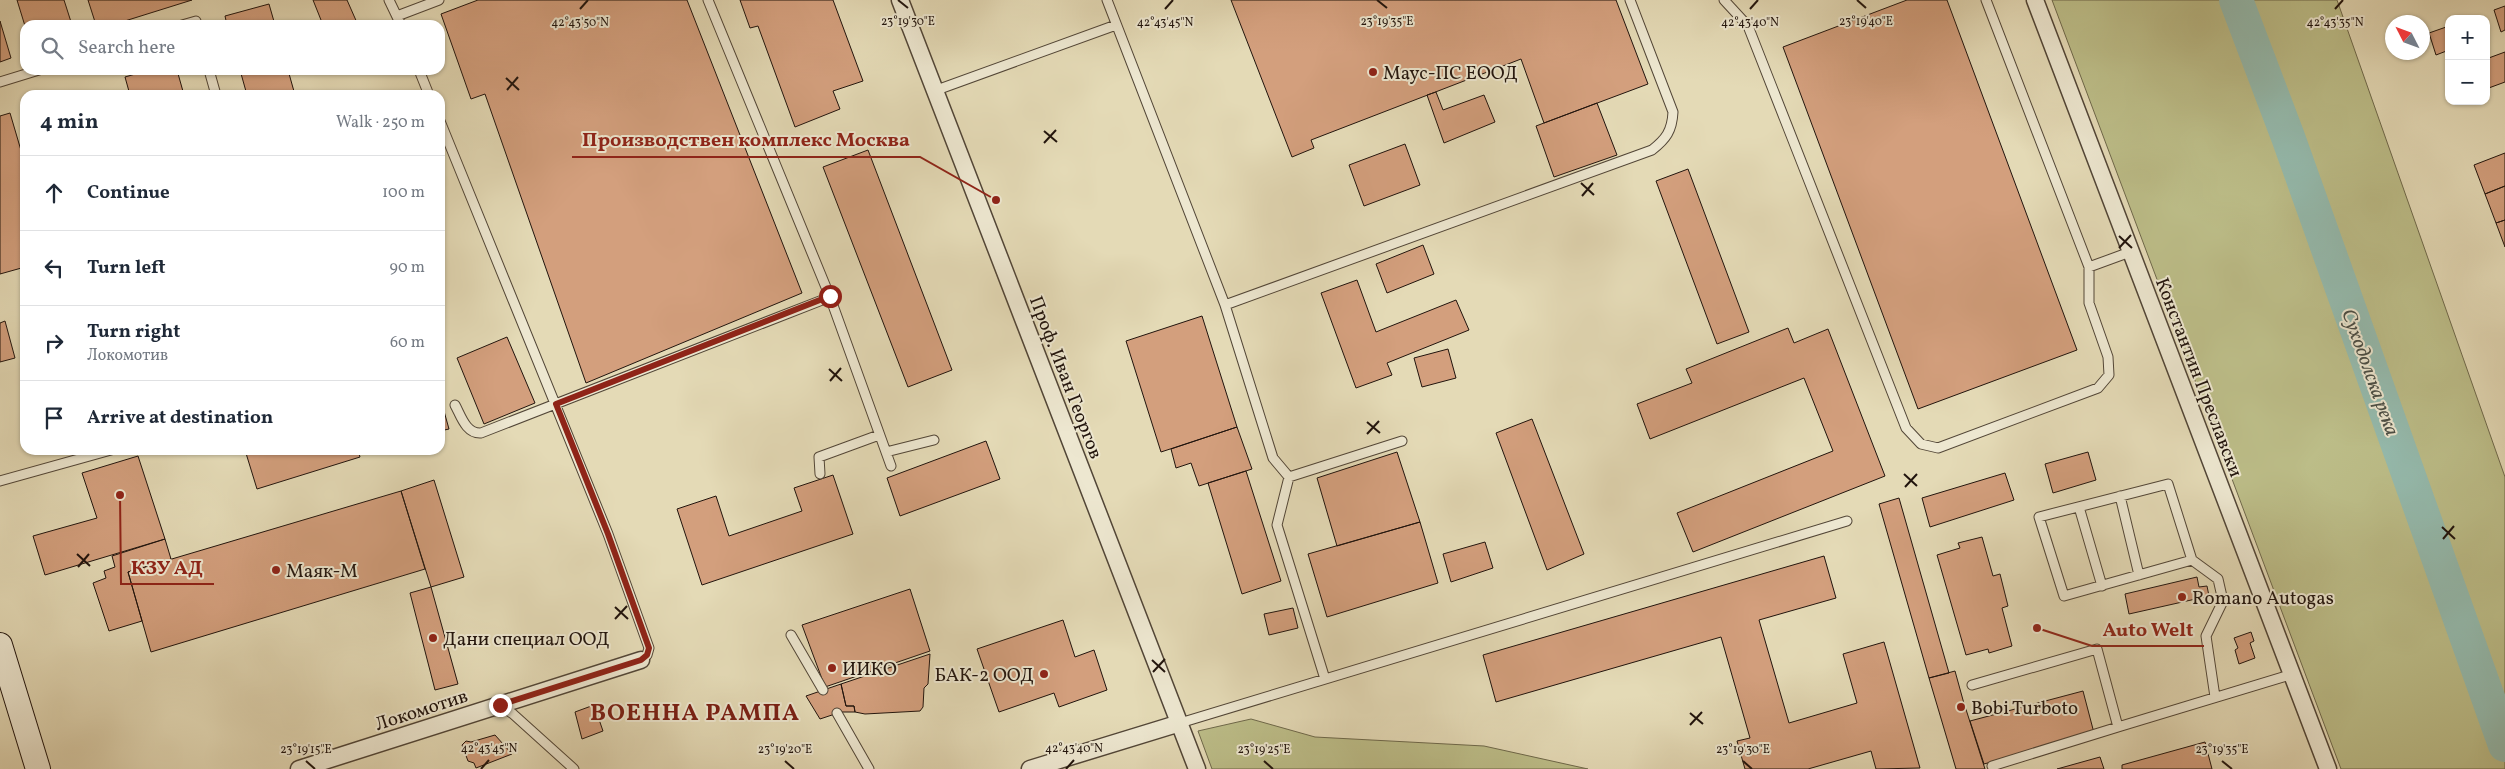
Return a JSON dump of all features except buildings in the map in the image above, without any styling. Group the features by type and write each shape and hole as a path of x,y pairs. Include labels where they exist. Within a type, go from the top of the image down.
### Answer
{"street":[{"name":"Проф. Иван Георгов","path":"900,0 1198,769"},
{"name":"Константин Преславски","path":"2036,0 2130,252 2328,769"},
{"path":"0,645 38,769"},
{"name":"Локомотив","path":"299,769 641,660"},
{"path":"1030,769 1180,723"}],"lane":[{"path":"389,0 398,20"},
{"path":"397,16 439,0"},
{"path":"708,0 830,296 891,466"},
{"path":"1107,0 1224,305 1273,458 1289,478"},
{"path":"1224,305 1652,150 1665,140 1672,127 1673,112 1630,0"},
{"path":"1724,0 1748,26 1906,428 1920,444 1938,448 2098,388 2109,375 2108,357 2088,303 2089,267 1986,0"},
{"path":"934,90 1116,25"},
{"path":"0,82 23,75"},
{"path":"210,75 215,90"},
{"path":"421,75 427,90"},
{"path":"445,133 608,534 649,648 647,655 641,660"},
{"path":"2089,267 2130,252"},
{"path":"455,405 468,429 474,433 481,433 830,296"},
{"path":"820,474 819,457 879,435"},
{"path":"886,452 934,440"},
{"path":"1289,478 1402,441"},
{"path":"0,481 93,455"},
{"path":"1289,478 1276,525 1325,679"},
{"path":"2192,560 2064,596 2039,517 2168,484 2192,560 2218,579 2223,601 2206,636 2215,697"},
{"path":"2120,496 2139,575"},
{"path":"2080,507 2102,586"},
{"path":"1180,723 1846,521"},
{"path":"791,635 823,690"},
{"path":"1972,685 2097,649 2118,727"},
{"path":"1992,766 2293,674"},
{"path":"500,705 513,714 574,769"},
{"path":"837,713 869,769"}],"green space":[{"path":"2052,0 2337,0 2505,477 2505,769 2341,769"},
{"path":"1251,719 1315,737 1484,746 1588,769 1212,769 1198,731"}],"waterway":[{"name":"Суходолска река","path":"2236,0 2288,137 2505,745"}],"place":[{"name":"Маус-ПС ЕООД","path":"1373,72"},
{"name":"Производствен комплекс Москва","path":"996,200"},
{"name":"КЗУ АД","path":"120,495"},
{"name":"Маяк-М","path":"276,570"},
{"name":"Romano Autogas","path":"2182,597"},
{"name":"Auto Welt","path":"2037,628"},
{"name":"Дани специал ООД","path":"433,638"},
{"name":"ИИКО","path":"832,668"},
{"name":"БАК-2 ООД","path":"1044,674"},
{"name":"Bobi Turboto","path":"1961,707"}],"district":[{"name":"ВОЕННА РАМПА","path":"695,712"}],"route":[{"path":"500,705 641,660 647,655 649,648 608,534 556,404 830,296"}]}
